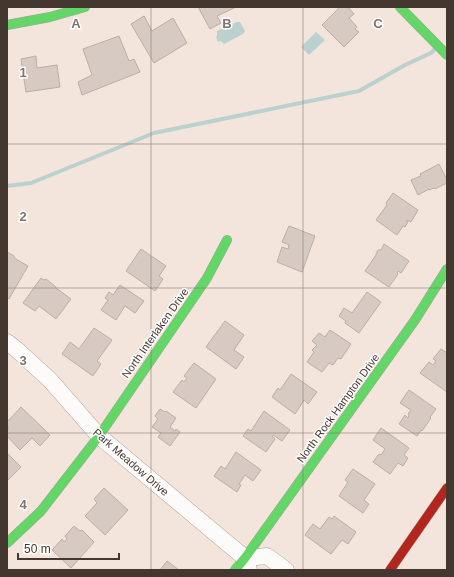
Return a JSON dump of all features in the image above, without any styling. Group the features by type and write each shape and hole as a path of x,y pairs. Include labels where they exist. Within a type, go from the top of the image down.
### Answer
{"street":[{"path":"7,25 50,17 84,7"},
{"path":"400,7 447,55"},
{"name":"North Interlaken Drive","path":"7,543 41,511 99,436 207,278 226,240"},
{"name":"North Rock Hampton Drive","path":"243,566 415,320 447,269"},
{"name":"Park Meadow Drive","path":"7,342 50,380 99,436 243,566"},
{"path":"390,570 447,488"},
{"path":"243,566 267,556 286,570"}],"water":[{"path":"240,22 245,31 243,34 224,44 221,41 218,42 216,37 217,31"},
{"path":"316,32 325,40 309,55 301,47"}],"building":[{"path":"198,7 236,7 217,16 221,23 210,29"},
{"path":"340,7 348,7 354,14 349,18 357,27 355,29 359,32 344,47 322,25"},
{"path":"144,16 152,31 173,18 187,43 154,63 131,24"},
{"path":"119,36 129,61 134,59 140,72 82,95 78,82 92,75 83,49"},
{"path":"36,56 37,68 57,65 60,87 26,92 21,59"},
{"path":"439,164 447,183 435,189 429,189 418,195 411,180 421,176 420,174"},
{"path":"393,193 418,210 411,222 407,220 406,221 408,222 405,227 403,226 397,235 376,220 387,205 386,203"},
{"path":"289,226 315,236 302,272 277,262 282,247 288,249 289,245 282,242"},
{"path":"384,244 409,261 401,273 398,271 398,274 389,287 365,271 378,250 381,250"},
{"path":"141,249 166,266 159,276 163,279 155,291 126,271"},
{"path":"7,253 28,266 9,299 7,297"},
{"path":"41,278 44,280 46,279 71,299 56,319 39,306 35,311 23,303"},
{"path":"120,285 144,301 135,313 125,306 116,320 101,310 108,300 105,298 109,292 113,295"},
{"path":"367,292 381,302 359,333 345,323 346,321 339,316 344,308 352,313"},
{"path":"225,321 244,335 234,350 244,357 236,369 206,347"},
{"path":"94,328 112,340 97,361 101,364 93,376 62,354 70,342 79,349"},
{"path":"330,330 351,344 341,359 338,358 333,365 329,363 322,372 307,362 314,352 312,350 317,345 312,341 319,333 325,337"},
{"path":"441,349 447,353 447,392 420,373 429,362 433,365 436,361 433,359"},
{"path":"194,363 216,379 196,408 173,392 182,380 184,382 187,378 184,376"},
{"path":"291,374 317,392 308,404 304,400 295,414 272,397 278,388 280,390"},
{"path":"409,390 436,409 422,431 421,430 417,436 399,424 405,415 408,418 408,414 411,410 400,403"},
{"path":"21,407 50,435 40,446 32,438 20,450 7,436 7,422"},
{"path":"160,409 176,418 170,427 175,431 176,429 180,432 170,446 158,437 161,433 152,427 158,419 155,416"},
{"path":"264,411 290,430 282,441 273,435 272,436 275,439 266,452 243,436 248,429 251,431"},
{"path":"381,428 409,448 404,455 408,458 403,466 398,463 390,474 373,462 385,449 373,440"},
{"path":"236,452 261,470 253,481 245,475 239,484 241,485 237,492 214,476 221,466 225,469"},
{"path":"7,453 21,467 7,481"},
{"path":"353,469 375,484 364,500 369,504 363,513 339,496 348,482 345,480"},
{"path":"104,488 128,510 105,535 85,516 97,503 94,499"},
{"path":"334,516 356,532 348,544 342,540 331,554 305,535 313,524 320,529 329,517 332,519"},
{"path":"74,526 80,531 82,530 94,542 71,568 52,550 62,539 64,542 67,539 65,536"},
{"path":"167,561 179,570 160,570"}],"waterway":[{"path":"7,186 31,183 154,133 359,91 434,50"}],"traffic: fast":[{"path":"7,25 50,17 85,7"},
{"path":"400,7 447,55"},
{"path":"7,543 41,511 99,436 207,278 227,240"},
{"path":"235,570 415,320 447,269"}],"traffic: jam":[{"path":"390,570 447,488"}]}
